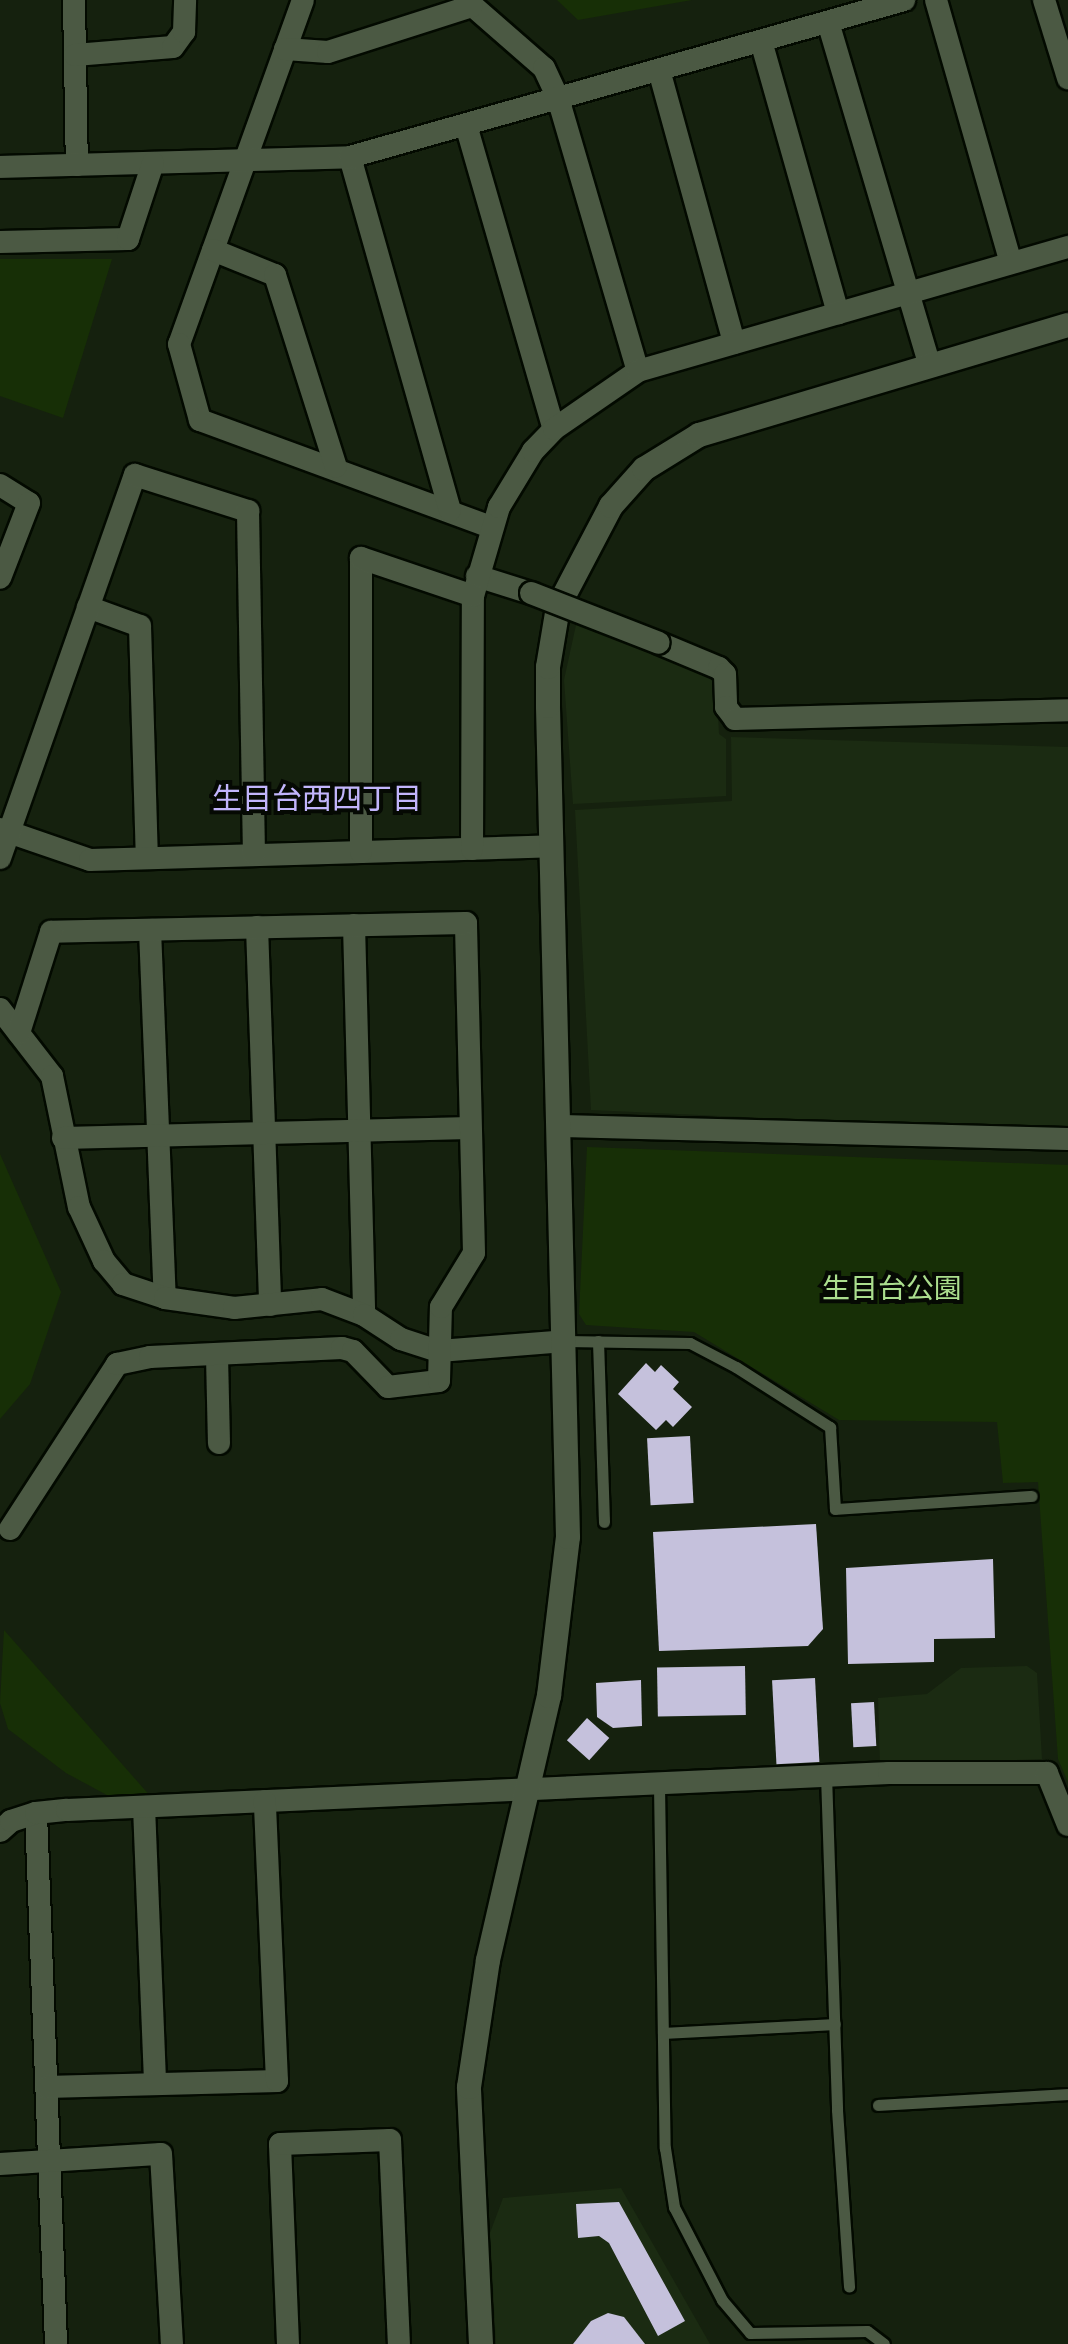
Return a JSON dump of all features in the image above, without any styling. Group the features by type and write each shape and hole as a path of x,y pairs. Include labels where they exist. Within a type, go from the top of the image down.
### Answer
{"street":[{"path":"74,0 77,165"},
{"path":"75,55 173,47 184,32 185,0"},
{"path":"303,0 248,160 179,344 200,420 336,467 491,527"},
{"path":"0,167 350,157 904,0"},
{"path":"936,0 1011,263"},
{"path":"1044,0 1068,78"},
{"path":"285,49 328,52 469,3 544,68 558,98 638,371"},
{"path":"828,22 929,362"},
{"path":"761,41 838,313"},
{"path":"659,70 734,343"},
{"path":"466,125 554,429"},
{"path":"350,157 450,510"},
{"path":"0,242 128,239 153,163"},
{"path":"472,849 475,586 491,527 513,481 554,429 638,371 1068,247"},
{"path":"213,250 275,275 336,467"},
{"path":"481,2344 469,2087 488,1960 549,1696 568,1537 562,1126 552,846 551,637 558,607 611,506 644,469 711,429 929,362 1068,325"},
{"path":"0,858 4,831 135,475 248,511 254,854"},
{"path":"0,485 29,503 0,578"},
{"path":"361,852 361,558 475,586 531,593 719,668 725,674 726,707 735,719 1068,710"},
{"path":"88,607 140,626 147,858"},
{"path":"4,831 80,859 552,846"},
{"path":"10,1529 117,1364 150,1357 342,1348 353,1351 388,1387 439,1381 441,1307 474,1253 466,923 51,932 19,1033"},
{"path":"354,925 363,1130 364,1315"},
{"path":"257,927 270,1305"},
{"path":"150,930 155,1136 165,1298"},
{"path":"0,1009 52,1076 79,1207 104,1261 123,1284 165,1298 234,1308 322,1299 364,1315 401,1339 439,1351 565,1341"},
{"path":"562,1126 1068,1139"},
{"path":"63,1138 470,1128"},
{"path":"217,1356 219,1443"},
{"path":"0,1831 11,1821 36,1813 659,1786 826,1774 1047,1773 1068,1825"},
{"path":"47,2087 277,2081 265,1801"},
{"path":"144,1807 155,2084"},
{"path":"36,1813 56,2344"},
{"path":"288,2344 280,2144 390,2140 399,2344"},
{"path":"0,2164 161,2154 172,2344"}],"lane":[{"path":"565,1341 690,1343 830,1427 835,1509 1032,1496"},
{"path":"598,1341 604,1522"},
{"path":"826,1774 849,2287"},
{"path":"659,1786 665,2148 674,2207 722,2300 750,2333 867,2331 884,2344"},
{"path":"663,2033 835,2024"},
{"path":"878,2105 1068,2094"}],"shaded area":[{"path":"576,625 716,676 719,734 726,739 726,796 573,804 564,680"},
{"path":"731,737 1068,747 1068,1132 591,1110 575,810 732,801"},
{"path":"1027,1666 1037,1673 1042,1759 880,1765 878,1698 927,1694 961,1668"},
{"path":"621,2188 710,2344 496,2344 490,2233 503,2198"}],"green space":[{"path":"557,0 692,0 578,20"},
{"path":"0,259 112,259 63,418 0,396"},
{"name":"生目台公園","path":"587,1147 1068,1165 1068,1782 1058,1759 1038,1482 1003,1483 997,1422 839,1420 694,1332 586,1325 579,1314"},
{"path":"0,1154 61,1292 30,1384 0,1419"},
{"path":"4,1630 159,1806 131,1808 66,1773 8,1729 0,1703"}],"building":[{"path":"646,1363 655,1372 661,1365 679,1382 673,1389 692,1407 673,1427 666,1420 656,1430 618,1394"},
{"path":"690,1436 694,1503 651,1505 647,1438"},
{"path":"816,1524 823,1629 808,1646 659,1651 653,1532"},
{"path":"993,1559 995,1638 934,1639 934,1662 848,1664 846,1568"},
{"path":"745,1666 746,1715 658,1717 657,1668"},
{"path":"815,1678 819,1762 776,1764 772,1680"},
{"path":"641,1680 642,1726 613,1728 597,1717 596,1683"},
{"path":"874,1702 876,1746 853,1747 851,1703"},
{"path":"587,1718 609,1738 589,1760 567,1740"},
{"path":"619,2202 685,2321 658,2336 609,2243 599,2236 578,2238 576,2204"},
{"path":"608,2313 624,2317 645,2344 573,2344 591,2321"}],"district":[{"name":"生目台西四丁目","path":"317,799"}]}
